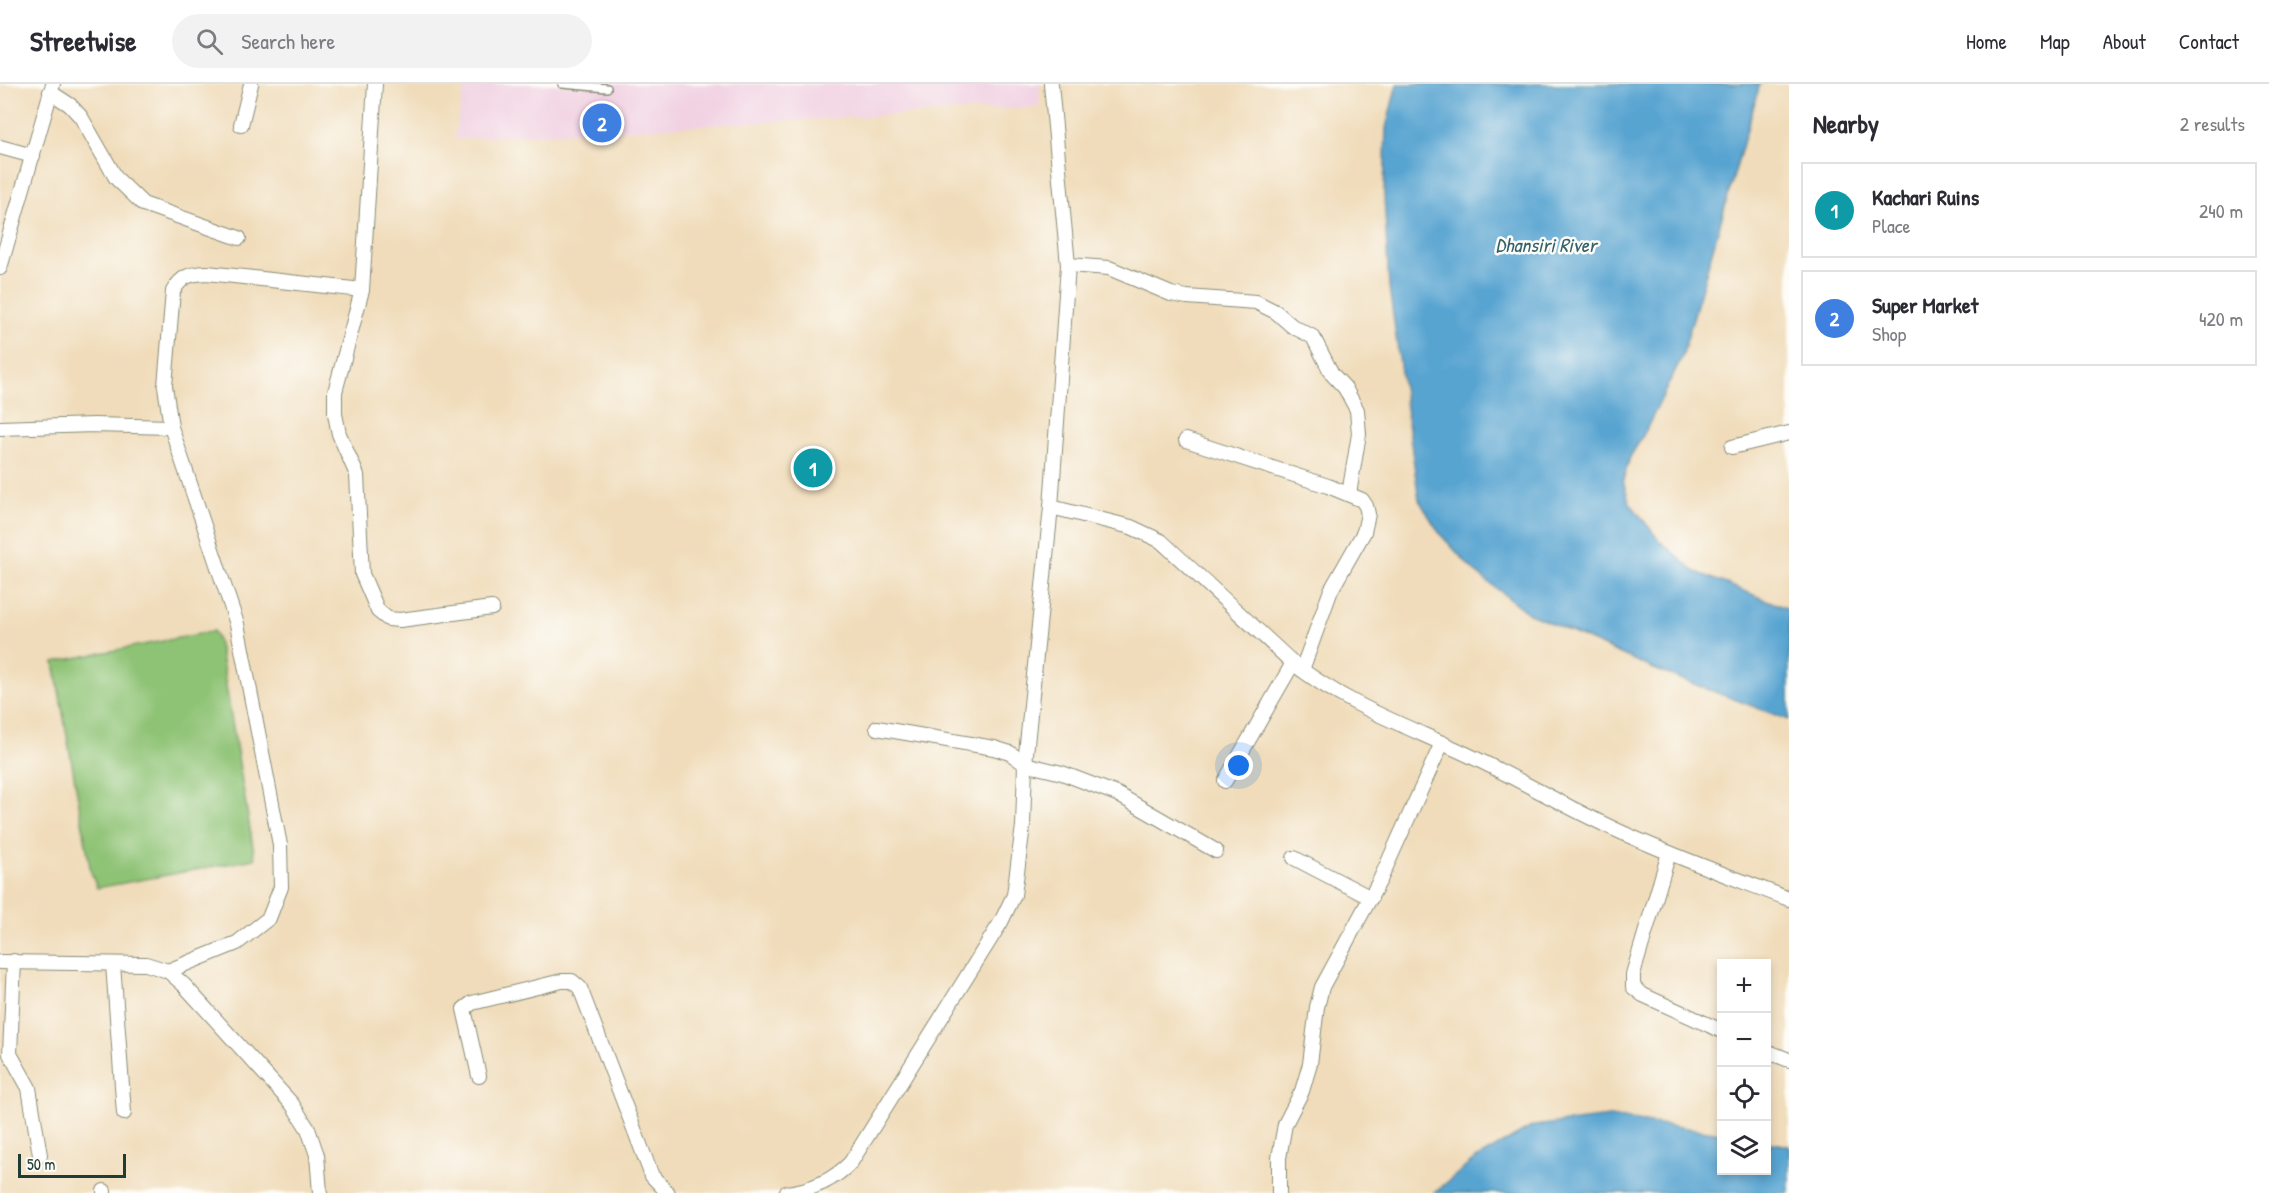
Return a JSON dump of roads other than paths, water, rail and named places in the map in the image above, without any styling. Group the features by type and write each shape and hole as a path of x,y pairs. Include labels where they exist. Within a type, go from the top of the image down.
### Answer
{"street":[{"path":"241,124 251,84"},
{"path":"375,84 362,290 336,392 335,414 339,434 357,475 362,574 378,611 388,619 451,615 492,608"},
{"path":"786,1193 805,1191 837,1177 851,1162 1001,922 1014,895 1023,826 1025,764 1051,507 1068,265 1051,84"},
{"path":"0,268 51,88 81,117 116,178 143,204 239,238"},
{"path":"0,147 33,156"},
{"path":"1068,265 1109,268 1171,294 1256,302 1276,312 1292,326 1313,337 1332,374 1345,388 1357,410 1359,434 1349,494"},
{"path":"168,971 237,943 268,918 281,887 278,834 237,624 171,427 165,386 173,291 180,279 191,274 207,273 362,290"},
{"path":"0,428 94,424 171,427"},
{"path":"1732,447 1789,433"},
{"path":"1186,440 1349,494 1362,500 1368,514 1364,531 1331,590 1298,667 1225,781"},
{"path":"1051,507 1131,527 1161,541 1298,667 1354,703 1442,742 1505,773 1542,795 1669,853 1789,899"},
{"path":"877,728 994,748 1010,753 1025,764 1062,773 1117,794 1216,851"},
{"path":"1279,1193 1279,1158 1285,1124 1302,1091 1310,1064 1322,987 1371,898 1442,742"},
{"path":"1669,853 1633,974 1633,987 1642,995 1717,1029"},
{"path":"1294,858 1371,898"},
{"path":"14,961 9,1045 13,1061 29,1088 40,1155"},
{"path":"0,962 146,964 168,971 292,1104 308,1129 317,1155 320,1193"},
{"path":"113,964 124,1113"},
{"path":"479,1076 464,1009 472,1003 562,981 572,981 580,988 652,1176 668,1193"},
{"path":"1771,1053 1789,1060"}],"lane":[{"path":"562,84 607,88"}],"water":[{"name":"Dhansiri River","path":"1397,84 1760,84 1682,357 1644,434 1630,457 1623,481 1630,503 1659,540 1694,571 1789,609 1789,720 1654,669 1528,613 1473,570 1440,534 1419,500 1389,287 1384,195 1386,128"},
{"path":"1610,1117 1717,1132 1717,1175 1771,1175 1771,1143 1789,1146 1789,1193 1434,1193 1474,1160 1533,1126"}],"place":[{"name":"Super Market","path":"602,123"},
{"name":"Kachari Ruins","path":"813,468"}]}
